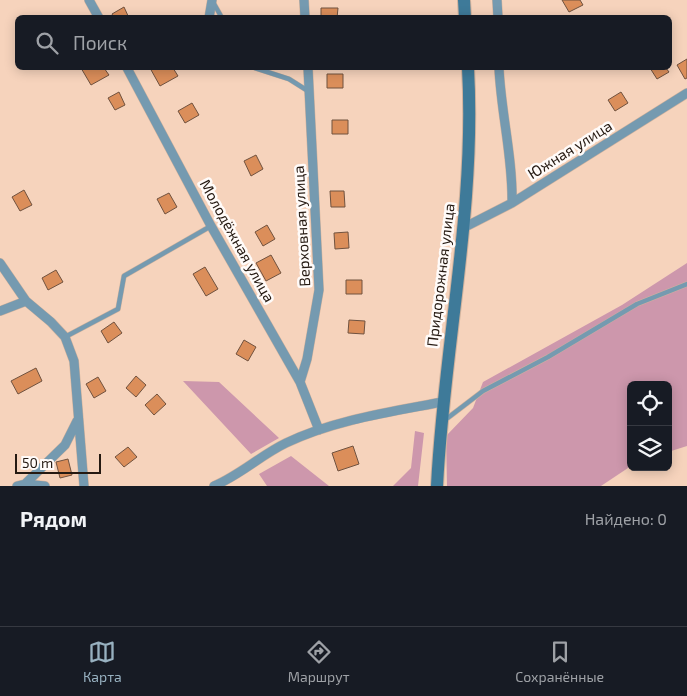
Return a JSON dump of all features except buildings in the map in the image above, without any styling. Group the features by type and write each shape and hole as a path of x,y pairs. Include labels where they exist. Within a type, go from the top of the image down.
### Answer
{"street":[{"path":"90,0 98,15"},
{"path":"304,0 305,15"},
{"path":"464,0 465,15"},
{"path":"210,15 212,1"},
{"path":"498,15 499,1"},
{"name":"Молодёжная улица","path":"128,70 211,226 300,382 319,430"},
{"name":"Верховная улица","path":"300,382 307,360 319,290 308,70"},
{"name":"Придорожная улица","path":"436,486 442,402 465,227 470,113 468,70"},
{"path":"500,70 500,100 512,178 512,203"},
{"name":"Южная улица","path":"465,227 512,203 687,93"},
{"path":"0,263 26,301 51,322 65,338 74,361 84,486"},
{"path":"0,311 26,301"},
{"path":"214,486 224,484 285,443 319,430 375,415 442,402"},
{"path":"24,485 65,445 78,420"},
{"path":"24,485 45,486"}],"lane":[{"path":"212,1 220,15"},
{"path":"261,70 289,79 309,92"},
{"path":"65,338 118,309 124,276 211,226"},
{"path":"440,424 483,391 548,358 636,304 687,284"}],"shaded area":[{"path":"687,263 687,446 672,451 672,381 627,381 627,469 601,486 447,486 446,436 473,408 483,382 622,305"},
{"path":"183,381 219,382 279,438 251,454"},
{"path":"415,431 424,433 418,486 393,486 411,468"},
{"path":"291,456 329,486 267,486 259,474"}]}
